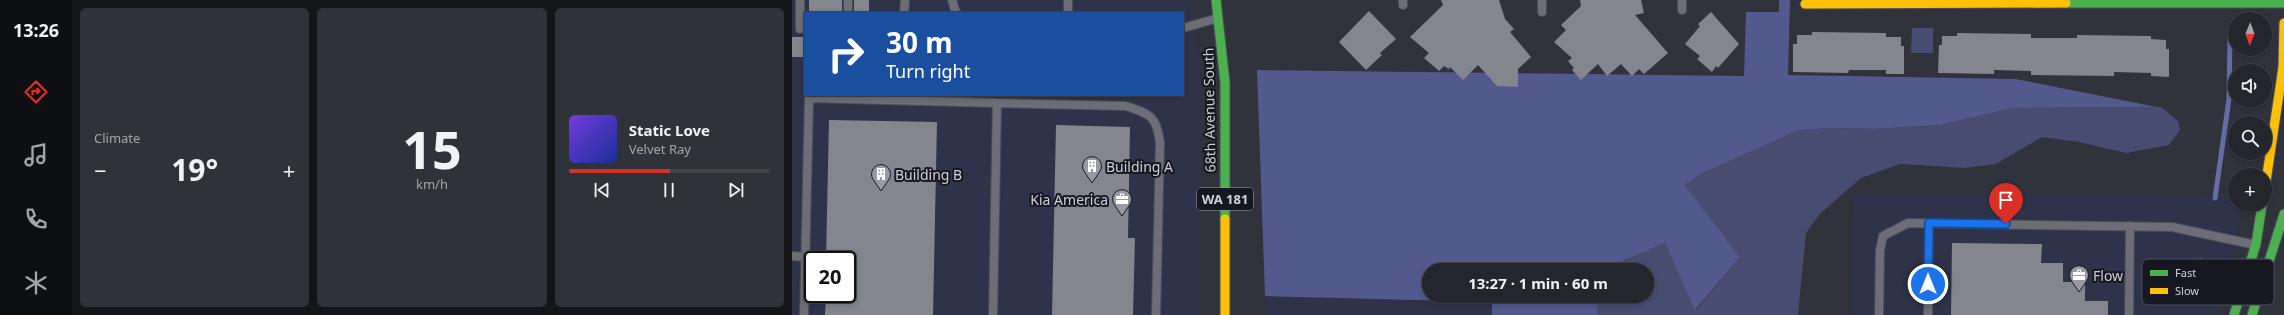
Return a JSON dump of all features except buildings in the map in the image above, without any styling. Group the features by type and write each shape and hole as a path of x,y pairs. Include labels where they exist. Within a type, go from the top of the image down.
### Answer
{"street":[{"name":"68th Avenue South","path":"1216,0 1225,82 1224,315"},
{"path":"1805,4 2017,2 2284,3"},
{"path":"2268,168 2275,111 2283,71 2284,23"},
{"path":"2251,259 2256,244 2261,212"},
{"path":"2271,259 2284,214"},
{"path":"2234,315 2237,305"},
{"path":"2252,315 2255,305"}],"lane":[{"path":"799,29 800,0"},
{"path":"848,0 848,12"},
{"path":"904,12 905,0"},
{"path":"952,0 956,12"},
{"path":"1068,0 1068,12"},
{"path":"1542,0 1542,12"},
{"path":"1682,0 1682,10"},
{"path":"1184,28 1218,18"},
{"path":"805,251 809,98 1126,106 1142,111 1154,119 1159,128 1160,144 1156,315"},
{"path":"993,315 997,103"},
{"path":"1879,315 1880,250 1883,236 1908,223 2130,226 2189,229 2274,249"},
{"path":"1928,315 1929,223"},
{"path":"2128,315 2130,226"},
{"path":"792,256 804,257"},
{"path":"804,303 804,315"}],"shaded area":[{"path":"792,0 1190,0 1201,73 1200,315 792,315"},
{"path":"1779,0 1790,0 1788,75 2016,79 2157,107 2012,108 1941,125 1875,129 1833,128 1799,130 1703,173 1685,185 1740,257 1695,310 1665,243 1618,263 1422,263 1422,300 1265,296 1257,70 1744,76 1746,12 1779,12"},
{"path":"1912,28 1933,28 1933,53 1911,53"},
{"path":"2161,107 2178,121 2180,130 2169,145 2126,153 2079,142 2042,137 1996,164 1965,168 1900,164 1861,178 1820,214 1806,233 1798,315 1597,315 1598,303 1654,303 1654,263 1618,263 1665,243 1696,310 1740,257 1685,185 1703,173 1799,130 1832,128 1875,129 1941,125 2012,108"},
{"path":"1853,193 2228,195 2228,212 2241,212 2231,259 2142,259 2142,305 2220,305 2218,315 1852,315"},
{"path":"1265,296 1422,300 1422,303 1493,303 1492,315 1265,315"},
{"path":"1492,303 1598,303 1597,315 1492,315"}],"waterway":[{"path":"2215,198 2229,99 2230,56"}],"traffic: fast":[{"path":"1216,0 1225,82 1225,219"},
{"path":"2066,3 2284,3"},
{"path":"2251,259 2256,244 2261,212"},
{"path":"2270,259 2284,214"},
{"path":"2234,315 2237,305"},
{"path":"2252,315 2255,305"}],"traffic: slow":[{"path":"1805,4 2066,3"},
{"path":"2268,168 2283,67 2284,23"},
{"path":"1225,219 1225,315"}],"place":[{"name":"Building A","path":"1092,183"},
{"name":"Building B","path":"881,191"},
{"name":"Kia America","path":"1122,216"},
{"name":"Flow","path":"2079,292"}],"route":[{"path":"1928,284 1929,223 2006,224"}]}
